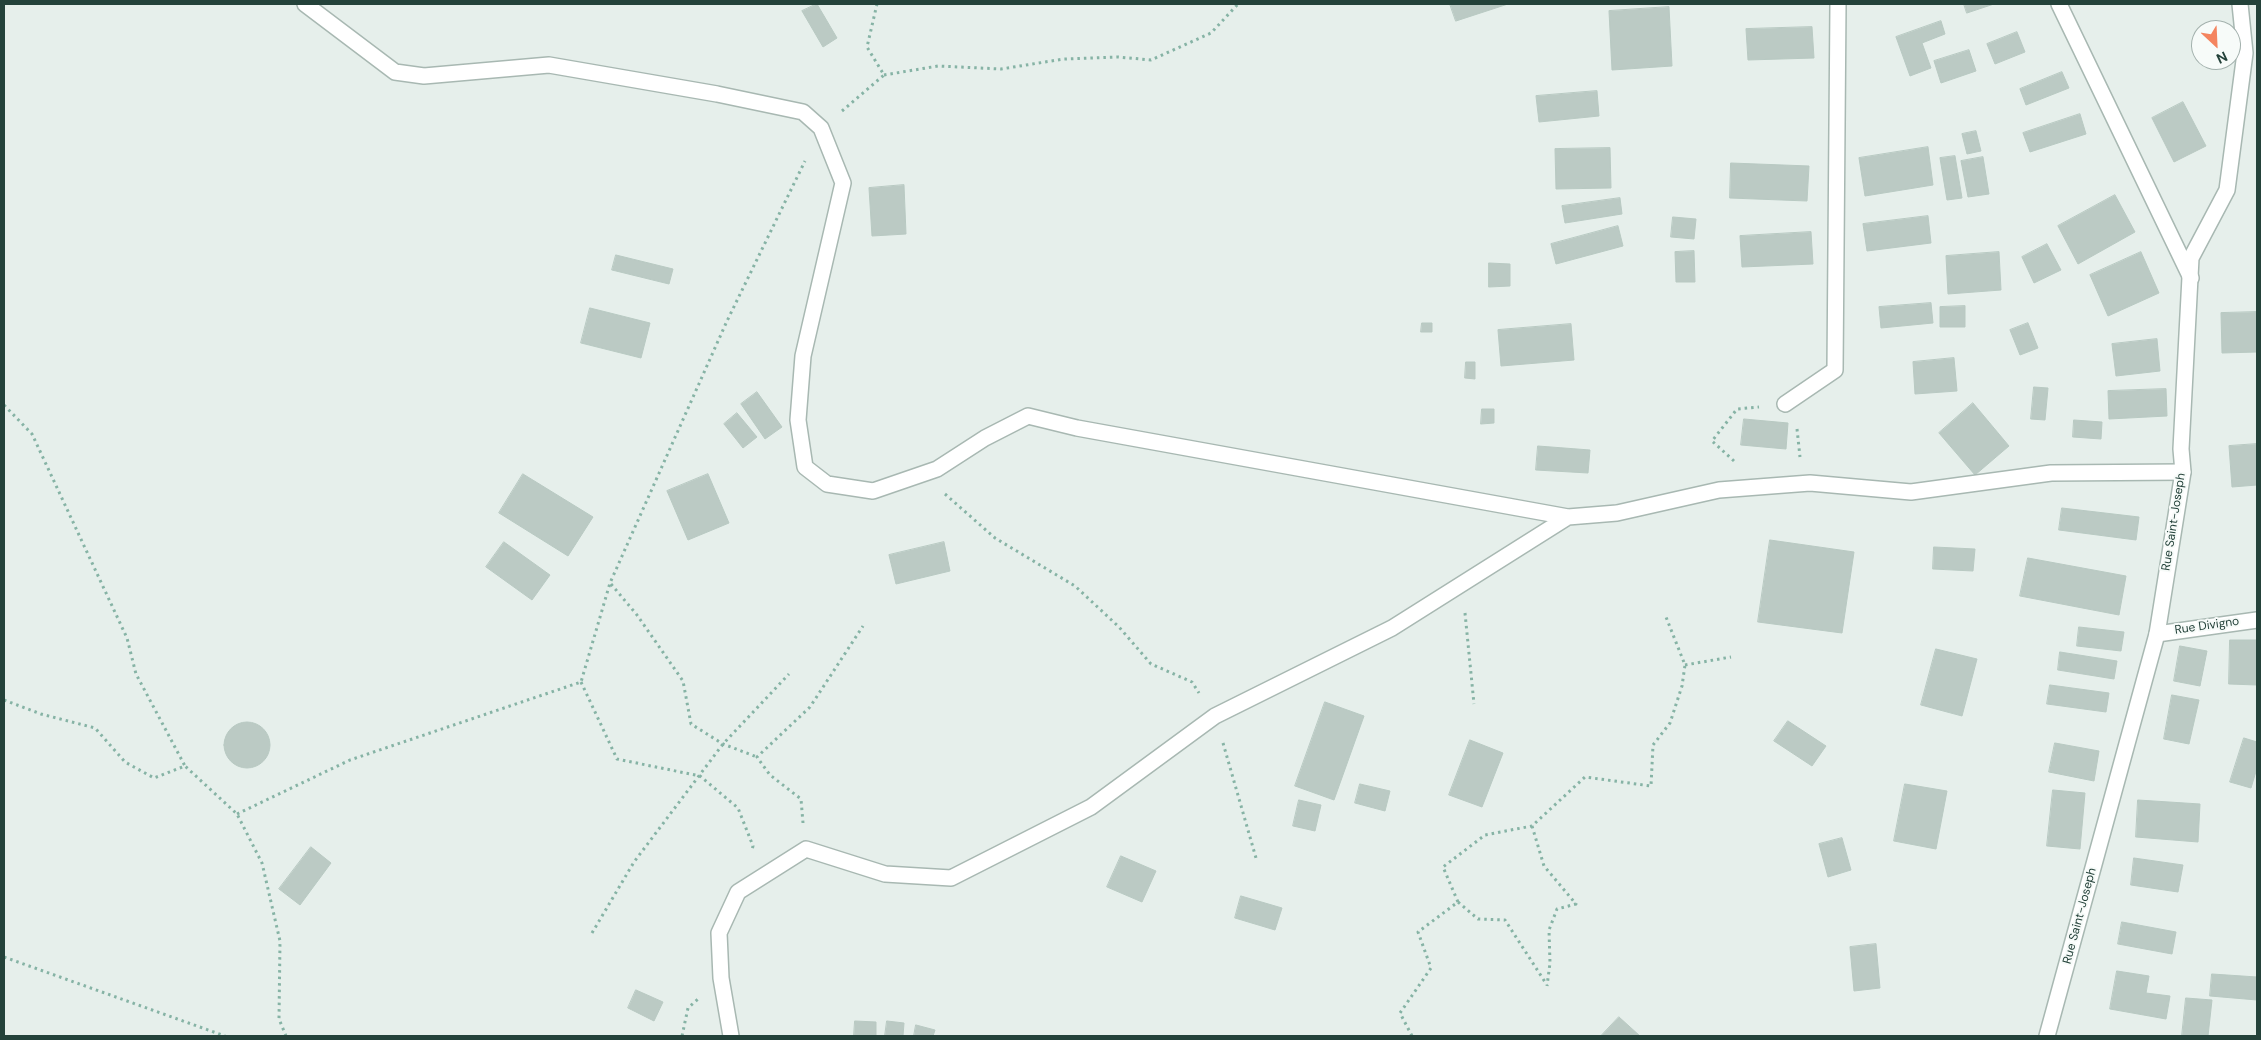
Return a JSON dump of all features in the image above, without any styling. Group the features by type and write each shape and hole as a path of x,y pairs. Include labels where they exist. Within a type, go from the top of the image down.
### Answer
{"street":[{"path":"305,4 395,72 424,76 549,65 717,94 803,112 821,128 843,184 804,356 798,420 805,467 827,484 874,491 937,469 985,438 1028,416 1077,428 1568,517 1617,513 1719,490 1794,484 1810,483 1911,492 2051,473 2183,472"},
{"path":"1785,404 1835,370 1838,4"},
{"path":"2059,4 2191,278"},
{"name":"Rue Saint-Joseph","path":"2047,1036 2157,634 2183,472 2182,449 2191,258 2227,190 2245,53 2240,4"},
{"path":"731,1036 721,978 719,933 738,892 806,849 885,874 951,878 1091,807 1215,716 1392,628 1568,517"},
{"name":"Rue Divigno","path":"2157,634 2257,620"}],"path":[{"path":"877,4 867,47 884,75"},
{"path":"738,892 754,846 738,808 700,776 618,759 582,682 610,583 727,321 821,128 884,75 938,66 1002,69 1064,59 1118,57 1151,60 1212,33 1238,4"},
{"path":"1764,487 1712,442 1737,409 1785,404 1797,426 1801,452 1794,484"},
{"path":"4,405 32,434 127,638 136,674 185,766 237,814 262,863 280,941 279,1019 286,1036"},
{"path":"922,474 995,538 1075,586 1119,627 1151,664 1192,682 1215,716 1256,858"},
{"path":"610,583 637,615 683,681 691,724 723,744 757,757 770,775 801,799 806,849"},
{"path":"1461,585 1474,704"},
{"path":"1532,826 1544,866 1576,904 1557,909 1549,930 1550,963 1547,986 1505,920 1478,919 1458,902 1443,868 1486,835 1532,826 1585,777 1651,786 1653,745 1670,723 1682,686 1685,665 1666,617"},
{"path":"757,757 810,706 863,626"},
{"path":"1685,665 1731,657"},
{"path":"592,934 634,862 723,744 789,674"},
{"path":"237,814 350,760 582,682"},
{"path":"4,700 41,714 96,728 125,762 154,778 185,766"},
{"path":"1412,1036 1400,1013 1431,968 1418,932 1458,902"},
{"path":"4,957 225,1036"}],"building":[{"path":"817,4 837,38 823,47 802,11"},
{"path":"1450,4 1508,4 1456,21"},
{"path":"1964,4 1994,4 1967,13"},
{"path":"1669,7 1672,66 1612,70 1609,11"},
{"path":"1941,21 1945,34 1922,43 1931,68 1910,76 1896,37"},
{"path":"1812,27 1814,58 1748,60 1746,29"},
{"path":"2017,32 2025,52 1995,64 1987,44"},
{"path":"1969,50 1976,71 1941,83 1934,61"},
{"path":"2062,72 2069,88 2026,105 2020,89"},
{"path":"1597,91 1599,116 1539,122 1536,96"},
{"path":"2183,102 2206,146 2174,162 2152,118"},
{"path":"2080,114 2086,134 2030,152 2023,133"},
{"path":"1976,131 1981,151 1967,154 1962,134"},
{"path":"1928,147 1933,185 1865,196 1859,158"},
{"path":"1610,148 1611,188 1556,189 1555,149"},
{"path":"1955,156 1962,198 1947,200 1940,158"},
{"path":"1983,157 1989,194 1968,197 1961,161"},
{"path":"1731,163 1809,166 1807,201 1730,198"},
{"path":"904,185 906,234 872,236 869,188"},
{"path":"2115,195 2135,232 2078,264 2058,226"},
{"path":"1620,198 1622,214 1565,223 1562,206"},
{"path":"1928,216 1931,243 1867,251 1863,224"},
{"path":"1673,217 1696,219 1694,239 1671,237"},
{"path":"1618,226 1623,246 1556,264 1551,244"},
{"path":"1811,232 1813,264 1742,267 1740,236"},
{"path":"2047,244 2061,270 2034,283 2022,257"},
{"path":"1694,251 1695,282 1676,282 1675,252"},
{"path":"1999,252 2001,290 1948,294 1946,256"},
{"path":"2141,252 2159,293 2108,316 2090,275"},
{"path":"616,255 673,269 669,284 612,270"},
{"path":"1489,263 1510,264 1510,286 1489,287"},
{"path":"1931,303 1933,323 1881,328 1879,307"},
{"path":"1965,306 1965,327 1940,327 1940,307"},
{"path":"590,308 650,323 641,358 581,343"},
{"path":"2257,312 2257,352 2222,353 2221,313"},
{"path":"1422,323 1432,323 1432,332 1421,332"},
{"path":"2028,323 2038,348 2020,355 2010,330"},
{"path":"1571,324 1574,360 1501,366 1498,330"},
{"path":"2157,339 2160,371 2116,376 2112,344"},
{"path":"1954,358 1957,391 1915,394 1913,362"},
{"path":"1466,362 1475,362 1475,379 1465,378"},
{"path":"2034,387 2048,388 2045,420 2031,419"},
{"path":"2166,389 2167,416 2109,419 2108,391"},
{"path":"757,392 782,427 765,439 741,404"},
{"path":"1973,403 2009,446 1975,475 1939,433"},
{"path":"1482,409 1494,409 1494,423 1481,424"},
{"path":"737,413 757,437 743,448 724,424"},
{"path":"1744,419 1788,423 1786,449 1741,445"},
{"path":"2074,420 2102,422 2101,439 2073,437"},
{"path":"2257,444 2257,485 2232,487 2229,446"},
{"path":"1538,446 1590,450 1588,473 1536,470"},
{"path":"523,474 593,517 568,556 499,513"},
{"path":"708,474 729,523 688,540 667,491"},
{"path":"2062,508 2139,517 2136,540 2059,530"},
{"path":"1770,540 1854,552 1842,633 1758,622"},
{"path":"504,542 550,575 532,600 486,567"},
{"path":"944,542 950,571 896,584 889,555"},
{"path":"1934,547 1975,549 1973,571 1933,569"},
{"path":"2028,558 2126,576 2119,615 2020,596"},
{"path":"2079,627 2124,632 2121,651 2077,646"},
{"path":"2230,640 2257,640 2257,685 2229,684"},
{"path":"2180,646 2207,651 2200,686 2174,681"},
{"path":"1936,649 1977,659 1962,716 1921,705"},
{"path":"2060,652 2117,661 2114,679 2058,670"},
{"path":"2050,685 2109,693 2106,712 2047,704"},
{"path":"2172,695 2199,700 2189,744 2164,739"},
{"path":"1325,702 1364,716 1334,800 1295,786"},
{"path":"1788,721 1826,746 1812,766 1774,741"},
{"path":"247,722 260,726 266,732 270,745 266,758 260,764 247,768 234,764 228,758 224,745 228,732 234,726"},
{"path":"2244,738 2257,742 2257,768 2251,788 2230,782"},
{"path":"1470,740 1503,753 1482,807 1449,795"},
{"path":"2055,743 2099,751 2094,781 2049,772"},
{"path":"1360,784 1390,791 1385,811 1355,803"},
{"path":"1905,784 1947,791 1936,849 1894,841"},
{"path":"2053,790 2085,793 2080,849 2047,846"},
{"path":"1299,800 1321,805 1315,831 1293,826"},
{"path":"2138,800 2200,804 2198,842 2136,837"},
{"path":"1842,838 1851,870 1828,877 1819,844"},
{"path":"311,847 331,863 300,905 279,889"},
{"path":"1121,856 1156,871 1142,902 1107,887"},
{"path":"2134,858 2183,865 2178,892 2131,885"},
{"path":"1241,896 1282,908 1275,930 1235,918"},
{"path":"2122,922 2176,932 2172,954 2118,944"},
{"path":"1876,944 1880,988 1854,991 1850,947"},
{"path":"2117,971 2149,976 2146,993 2170,996 2166,1019 2110,1009"},
{"path":"2212,974 2257,977 2257,1000 2210,996"},
{"path":"636,990 663,1002 654,1021 628,1008"},
{"path":"2186,998 2212,1000 2208,1036 2182,1036"},
{"path":"1619,1017 1640,1036 1601,1036"},
{"path":"855,1021 876,1022 876,1036 854,1036"},
{"path":"887,1021 904,1023 903,1036 885,1036"},
{"path":"916,1025 935,1030 933,1036 914,1036"}]}
